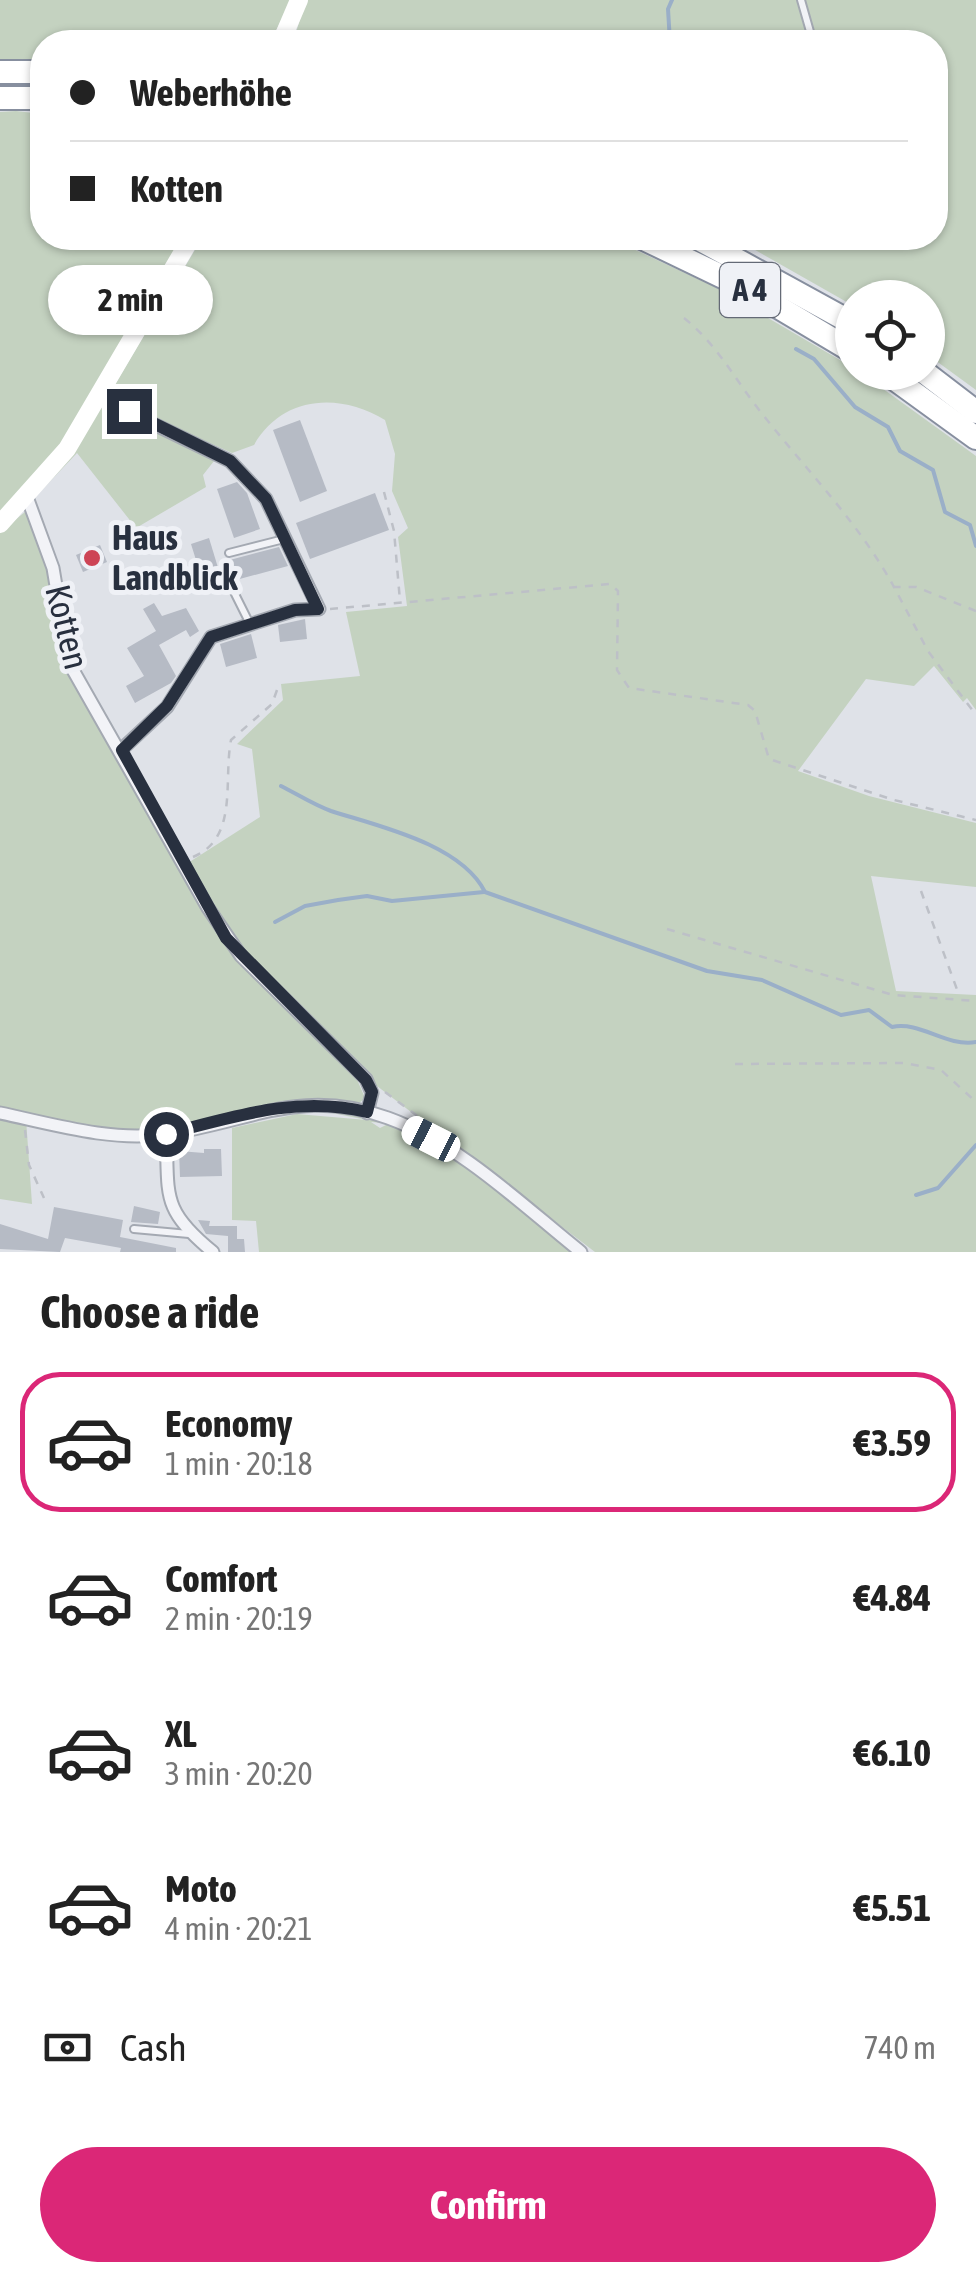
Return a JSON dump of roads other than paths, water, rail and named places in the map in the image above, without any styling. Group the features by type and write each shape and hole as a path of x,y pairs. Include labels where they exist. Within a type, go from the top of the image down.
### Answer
{"highway":[{"path":"0,72 30,72"},
{"path":"0,98 30,98"},
{"name":"A 4","path":"666,250 748,290 835,342"},
{"name":"A 4","path":"719,250 835,315"},
{"path":"945,388 976,412"},
{"path":"910,390 976,438"}],"street":[{"path":"286,30 299,0"},
{"path":"0,524 56,466 184,250"},
{"path":"98,397 230,461 266,499 318,609 295,610 211,637 167,706 122,750"},
{"name":"Kotten","path":"27,497 53,568 70,663 233,947 370,1085 367,1112"},
{"path":"0,1113 118,1134 166,1134 268,1108 318,1105 367,1112 406,1127 450,1151 581,1252"},
{"path":"166,1134 168,1197 190,1234 213,1252"}],"lane":[{"path":"801,0 810,30"},
{"path":"229,554 286,539"},
{"path":"227,578 250,622"},
{"path":"134,1229 190,1234"}],"waterway":[{"path":"669,30 668,9 672,0"},
{"path":"796,349 814,359 855,407 888,427 900,451 933,470 945,512 970,525 976,546"},
{"path":"281,786 325,809 438,849 473,875 485,892 707,971 762,980 841,1015 869,1010 892,1027 976,1042"},
{"path":"275,922 305,906 338,900 367,896 392,901 484,892"},
{"path":"916,1195 938,1188 976,1145"}],"place":[{"name":"Haus Landblick","path":"92,558"}]}
